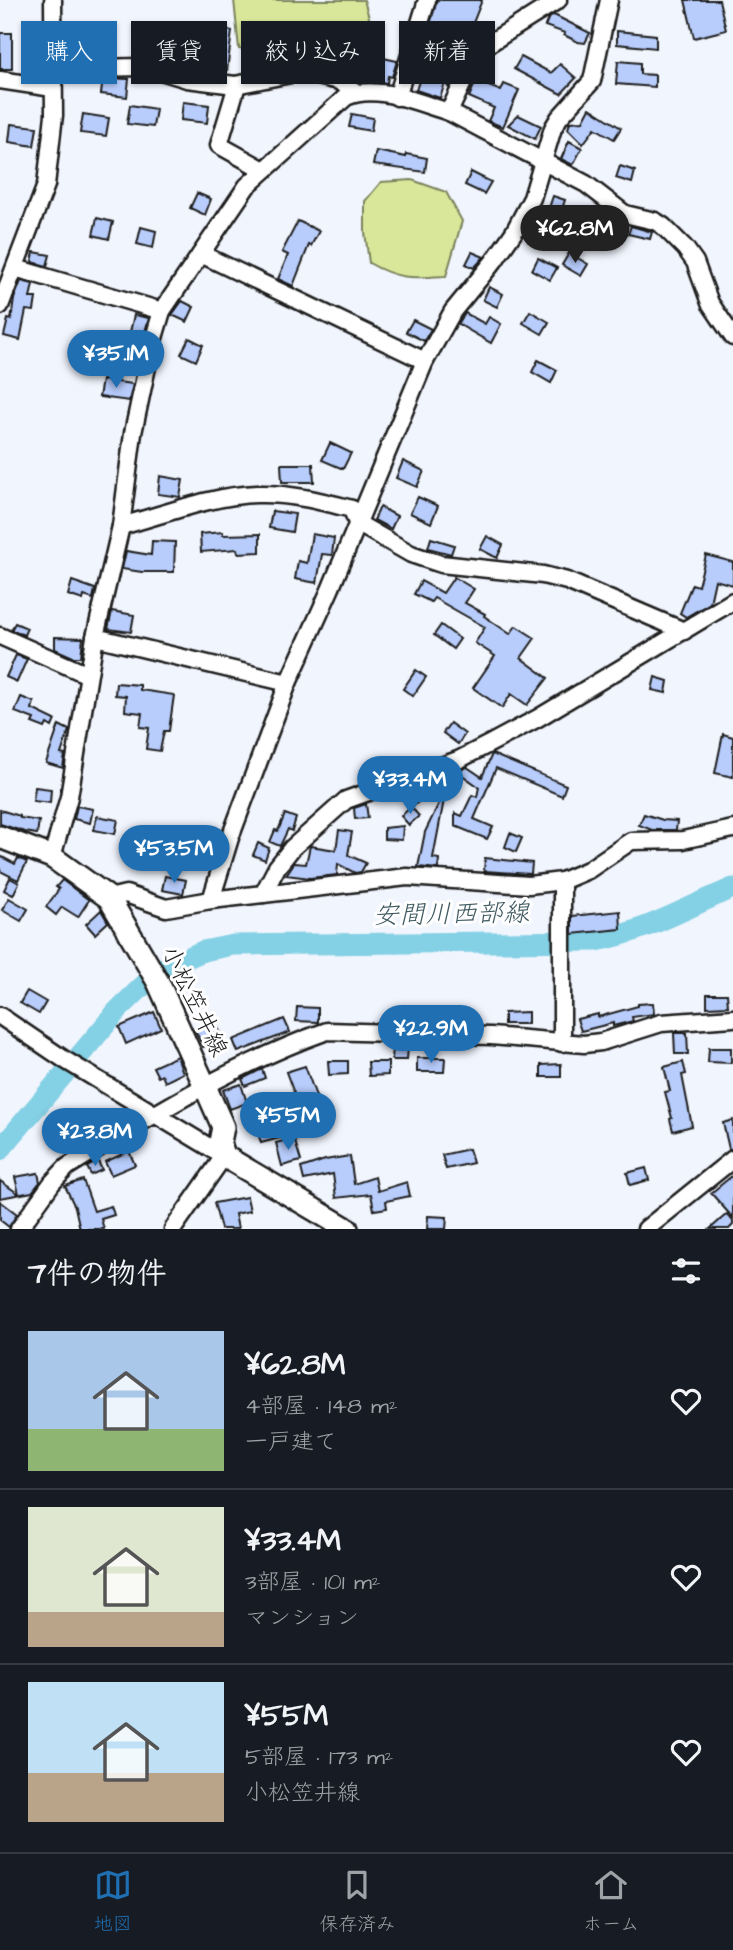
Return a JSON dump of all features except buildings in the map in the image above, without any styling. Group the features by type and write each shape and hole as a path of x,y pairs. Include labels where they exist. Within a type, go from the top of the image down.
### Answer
{"main road":[{"name":"小松笠井線","path":"0,837 52,857 109,898 158,982 204,1084 223,1127 220,1142 224,1156"},
{"path":"224,1156 347,1229"}],"street":[{"path":"53,0 53,21"},
{"path":"397,97 427,0"},
{"path":"449,112 482,48 558,0"},
{"path":"211,900 230,838 288,683 425,360 453,311 514,232 531,198 553,128 592,81 609,0"},
{"path":"117,68 139,67 187,79 237,85 301,72 339,81 356,92"},
{"path":"0,80 53,88"},
{"path":"0,306 46,185 52,145 53,84"},
{"path":"237,85 219,145 264,170"},
{"path":"52,857 69,797 95,638 121,526 133,433 151,348 162,311 247,186 346,97 356,92 370,92 449,112 597,191 625,214 655,221 685,248 695,262 710,303 733,337"},
{"path":"201,254 425,360"},
{"path":"15,268 162,311"},
{"path":"121,526 220,499 256,494 294,497 352,509 357,523 411,554 428,560 441,564 543,575 567,581 684,631"},
{"path":"263,894 277,867 292,848 346,800 458,760 538,718 733,601"},
{"path":"0,636 88,675"},
{"path":"95,638 288,683"},
{"path":"109,898 126,894 166,908 211,900 407,877 529,885 562,881 588,870 631,841 683,841 733,829"},
{"path":"562,881 562,1043"},
{"path":"0,1016 72,1064 224,1156 173,1229"},
{"path":"19,1229 52,1182 67,1167 204,1084 327,1031 491,1035 584,1044 601,1042 661,1023 733,1018"},
{"path":"646,1229 733,1159"}],"green space":[{"path":"234,0 364,0 370,21 241,21 239,49"},
{"path":"412,180 446,192 462,221 446,276 406,277 369,263 365,201 381,182"}],"waterway":[{"name":"安間川西部線","path":"164,968 203,951 233,945 596,941 632,932 733,888"},
{"name":"安間川西部線","path":"0,1150 118,1010 149,980"}]}
